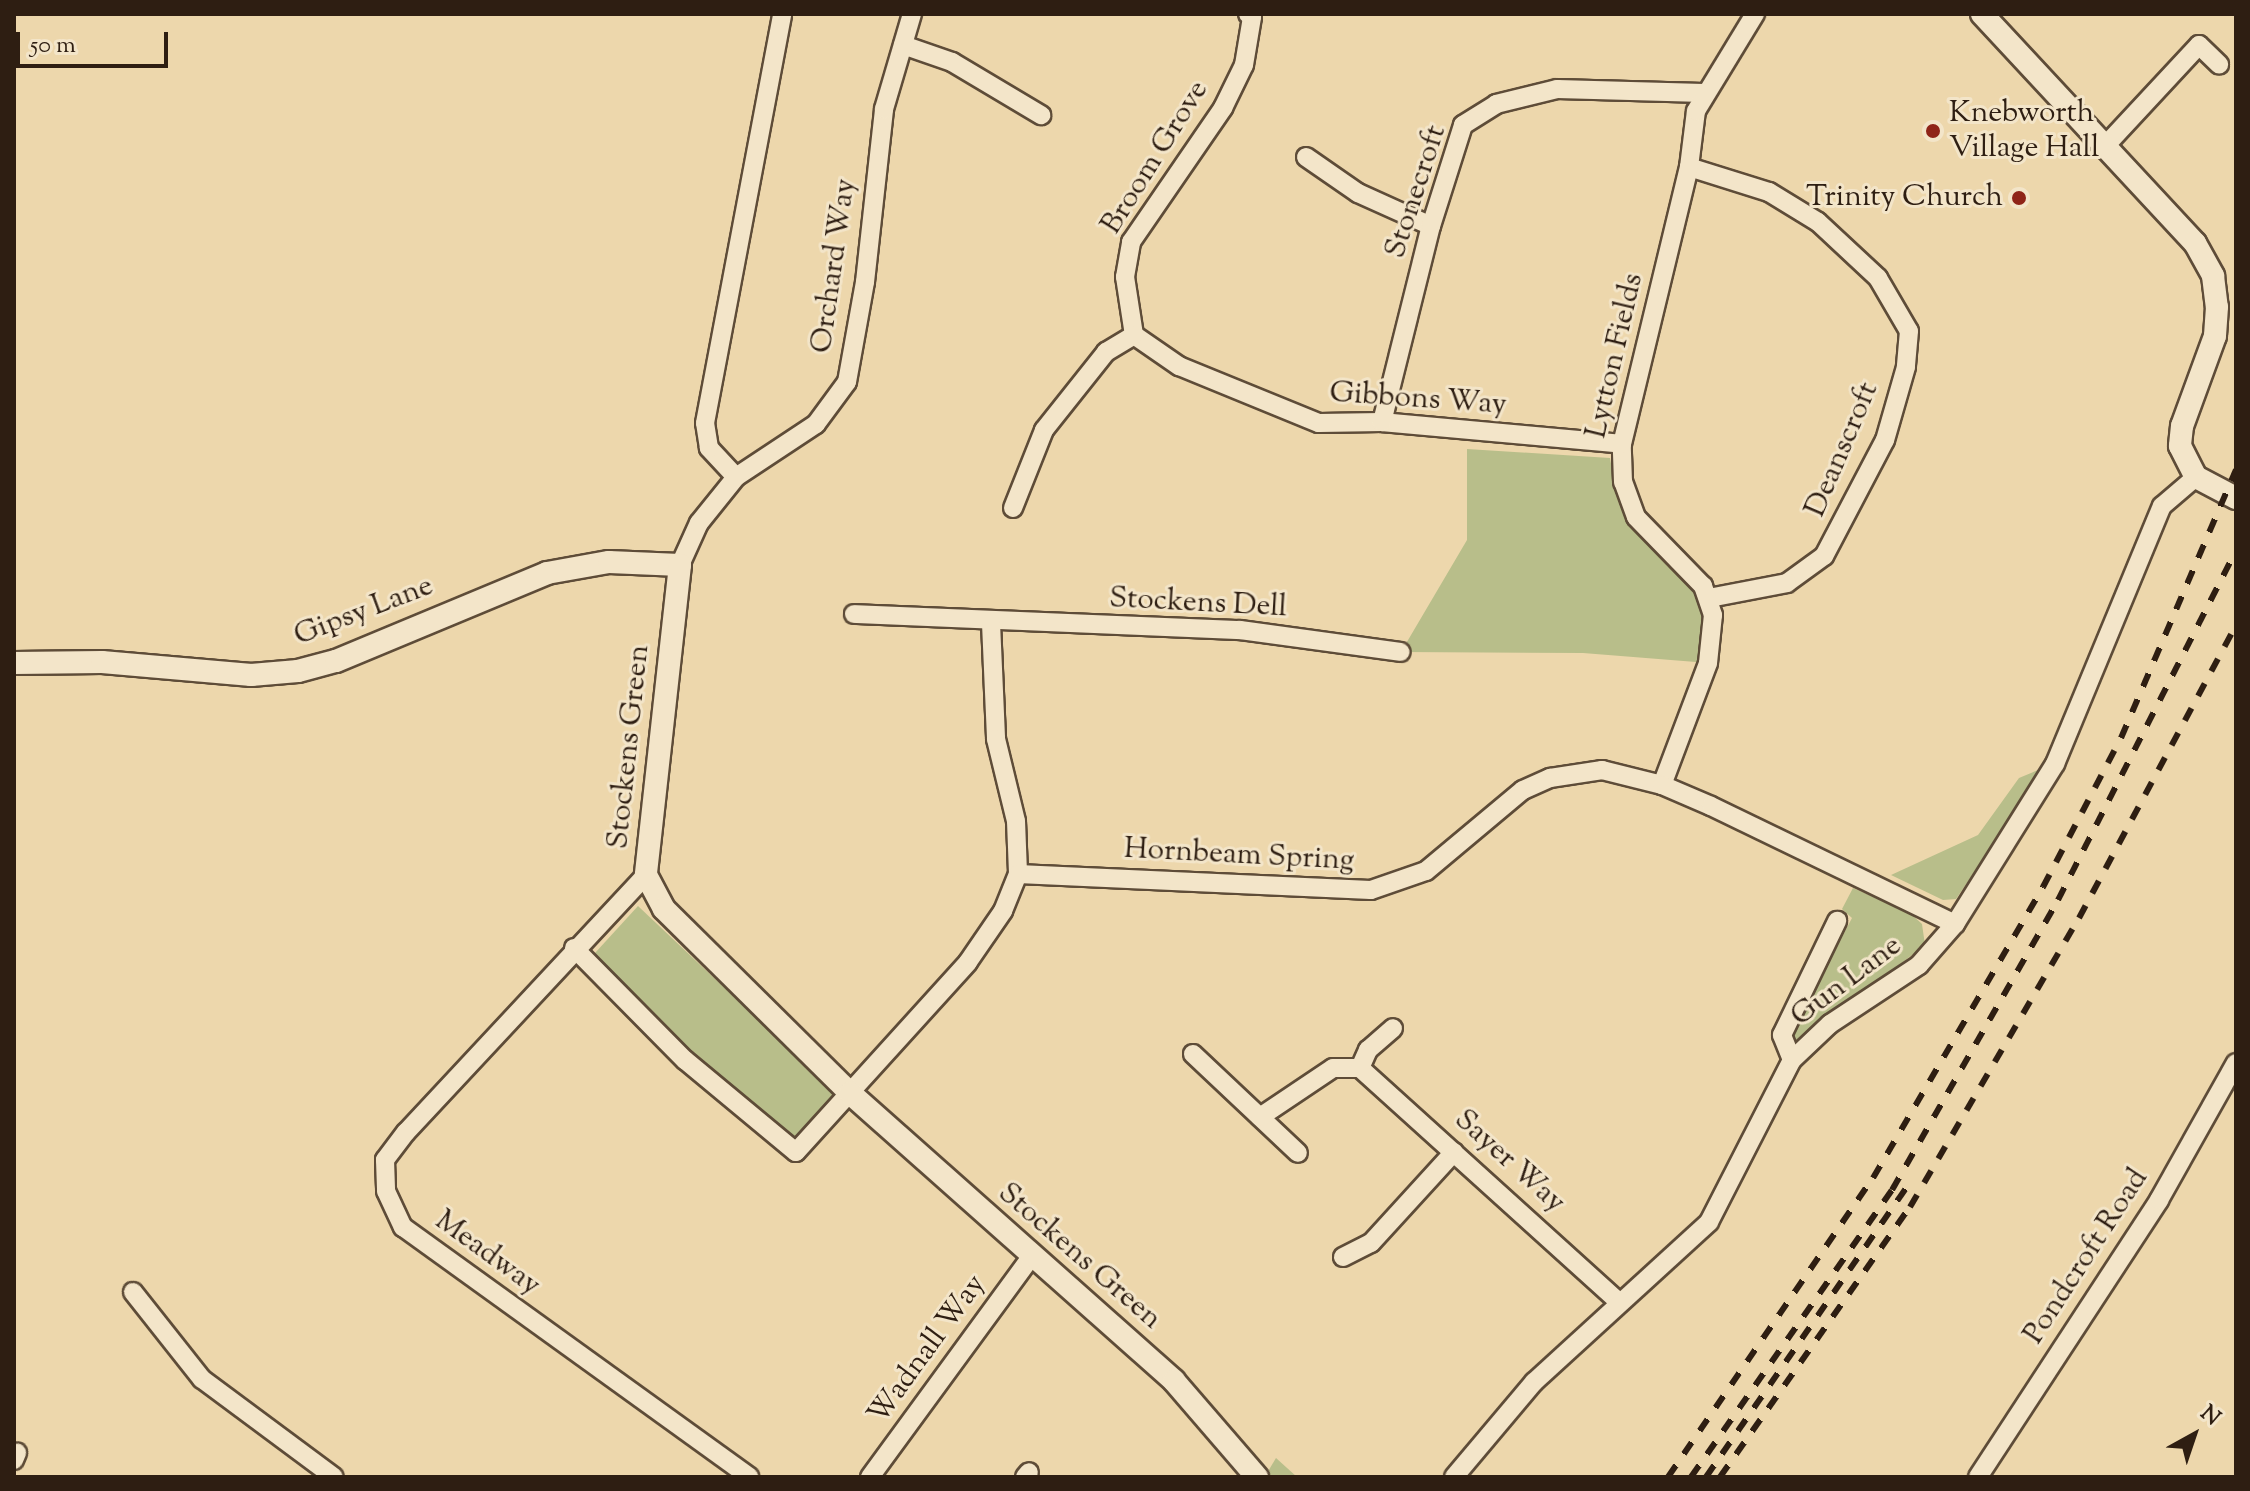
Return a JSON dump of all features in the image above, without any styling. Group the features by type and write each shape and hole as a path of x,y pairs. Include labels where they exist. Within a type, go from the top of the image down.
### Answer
{"street":[{"path":"736,477 709,448 705,423 782,14"},
{"name":"Orchard Way","path":"680,565 699,523 736,477 816,424 847,382 865,282 884,109 912,14"},
{"name":"Lytton Fields","path":"1709,598 1636,517 1623,482 1622,444 1689,167 1696,111 1704,93 1755,14"},
{"path":"1982,14 2183,226 2213,276 2217,307 2215,336 2182,426 2180,446 2196,477 2236,498"},
{"name":"Broom Grove","path":"1134,335 1125,277 1131,242 1223,108 1244,65 1251,15"},
{"path":"903,45 952,62 1041,115"},
{"path":"2107,144 2199,45 2219,64"},
{"name":"Stonecroft","path":"1382,422 1431,226 1463,125 1496,104 1557,89 1704,93"},
{"path":"1306,157 1358,193 1431,226"},
{"name":"Deanscroft","path":"1689,167 1769,192 1818,222 1884,285 1909,331 1906,367 1885,440 1824,556 1787,583 1709,598"},
{"path":"1013,508 1044,430 1106,352 1134,335"},
{"name":"Gibbons Way","path":"1134,335 1179,366 1319,423 1382,422 1622,444"},
{"name":"Gun Lane","path":"1454,1477 1534,1382 1618,1301 1709,1222 1792,1060 1830,1024 1919,965 1955,924 2055,764 2162,506 2196,477"},
{"name":"Gipsy Lane","path":"14,663 102,662 251,675 298,671 336,661 547,573 609,562 680,565"},
{"name":"Stockens Green","path":"680,565 646,875 664,909 850,1093 1174,1381 1257,1477"},
{"path":"1662,785 1708,663 1714,626 1709,598"},
{"name":"Stockens Dell","path":"854,614 991,623 1240,630 1401,652"},
{"path":"574,948 685,1060 796,1152 990,934 1018,874 1016,821 996,739 991,623"},
{"name":"Hornbeam Spring","path":"1018,874 1371,890 1426,871 1501,805 1550,778 1602,770 1662,785 1955,924"},
{"name":"Meadway","path":"646,875 574,948 406,1132 385,1160 386,1191 403,1227 749,1477"},
{"path":"1792,1060 1782,1035 1837,921"},
{"path":"1260,1117 1333,1068 1360,1068 1368,1050 1393,1028"},
{"path":"1193,1054 1298,1153"},
{"name":"Pondcroft Road","path":"1978,1477 2159,1200 2236,1065"},
{"name":"Sayer Way","path":"1360,1068 1618,1301"},
{"path":"1343,1257 1371,1243 1454,1152"},
{"name":"Wadnall Way","path":"870,1477 1032,1256"},
{"path":"133,1292 202,1379 294,1442 334,1477"}],"green space":[{"path":"1467,449 1610,458 1617,497 1631,526 1689,584 1701,606 1703,657 1696,662 1583,653 1401,652 1467,540"},
{"path":"2045,767 1956,899 1943,900 1891,875 1978,835 2019,778"},
{"path":"1853,888 1910,913 1922,924 1925,945 1796,1044 1790,1035 1852,918 1842,909"},
{"path":"638,906 838,1095 796,1139 686,1048 595,953"},
{"path":"1276,1458 1297,1477 1271,1477 1267,1473"}],"railway":[{"path":"1668,1477 1873,1178 2043,887 2121,738 2236,470"},
{"path":"1691,1477 1892,1190 2058,900 2236,551"},
{"path":"1720,1477 1910,1207 2079,918 2236,625"},
{"path":"1706,1477 1912,1179"}],"place":[{"name":"Knebworth Village Hall","path":"1933,131"},
{"name":"Trinity Church","path":"2019,198"}]}
